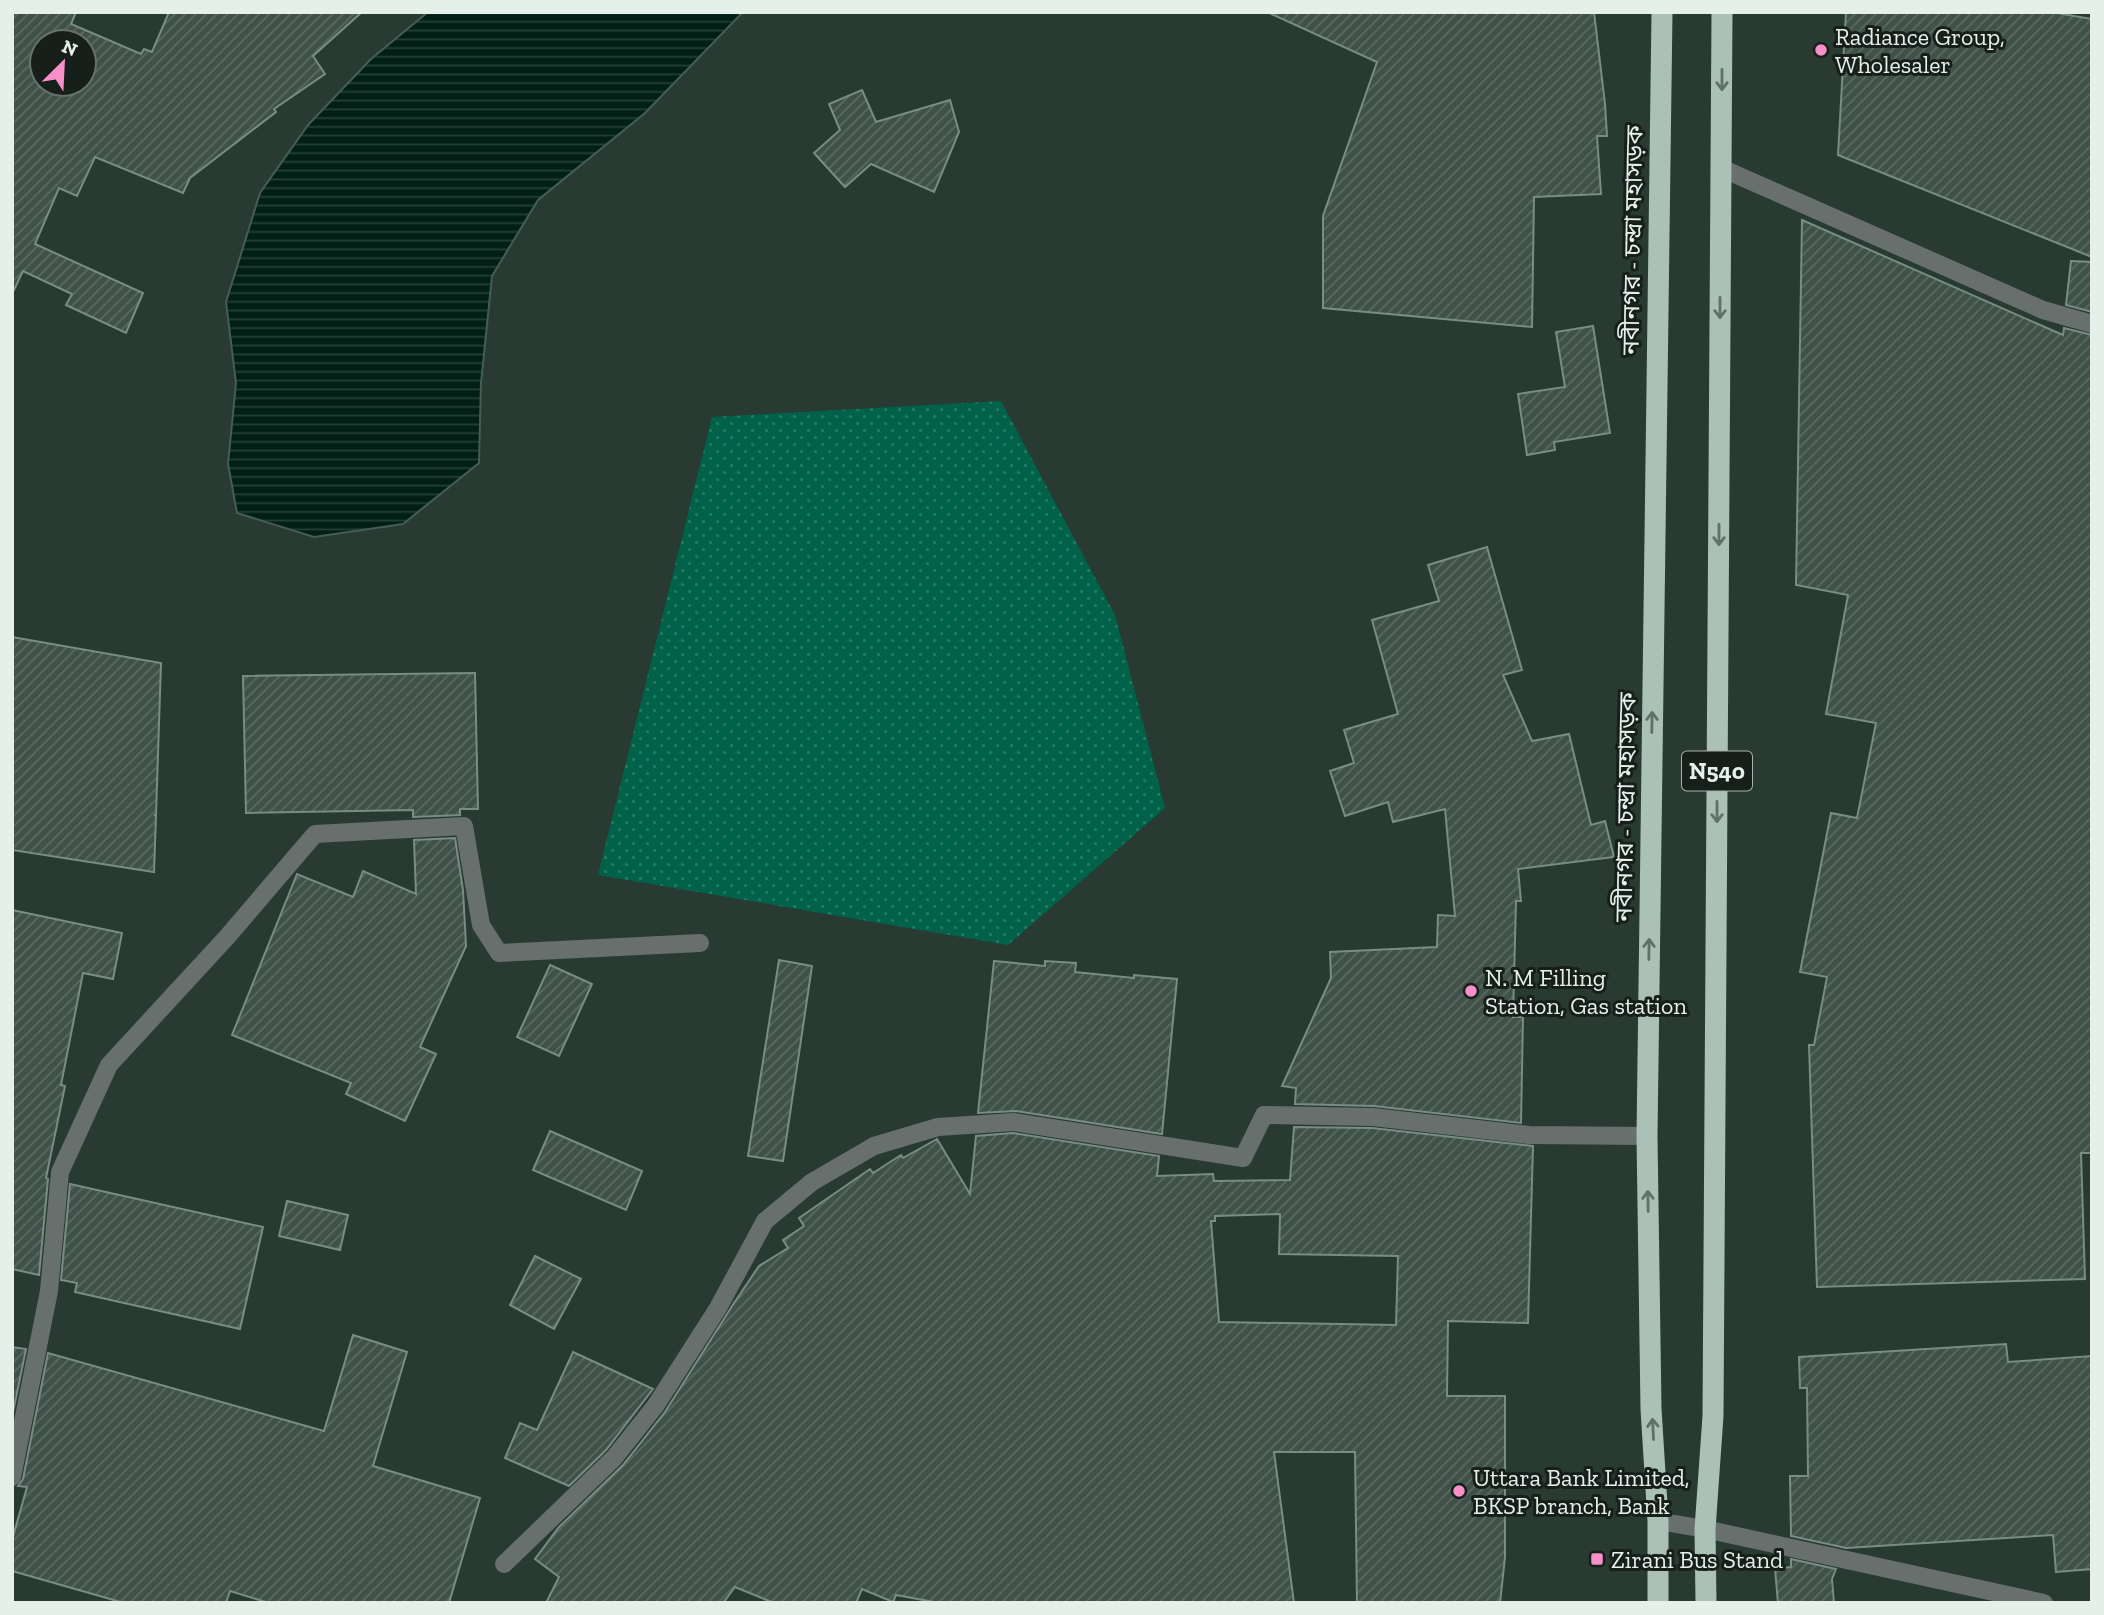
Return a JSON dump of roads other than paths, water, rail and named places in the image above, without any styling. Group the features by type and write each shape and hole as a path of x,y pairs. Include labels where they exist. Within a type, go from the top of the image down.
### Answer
{"highway":[{"name":"নবীনগর - চন্দ্রা মহাসড়ক","path":"1658,1603 1658,1521 1651,1409 1647,1136 1662,12"},
{"name":"N540","path":"1706,1603 1706,1529 1713,1416 1722,12"}],"street":[{"path":"1721,168 2043,310 2092,324"},
{"path":"12,1477 49,1291 60,1172 108,1065 227,937 315,834 464,826 481,925 499,953 700,943"},
{"path":"504,1564 614,1458 656,1405 718,1308 765,1221 812,1182 874,1146 938,1127 1014,1122 1243,1158 1264,1115 1373,1117 1529,1135 1647,1136"},
{"path":"1658,1521 1706,1529 2044,1603"}],"place":[{"name":"Radiance Group, Wholesaler","path":"1821,50"},
{"name":"N. M Filling Station, Gas station","path":"1471,991"},
{"name":"Uttara Bank Limited, BKSP branch, Bank","path":"1459,1491"},
{"name":"Zirani Bus Stand","path":"1597,1559"}]}
